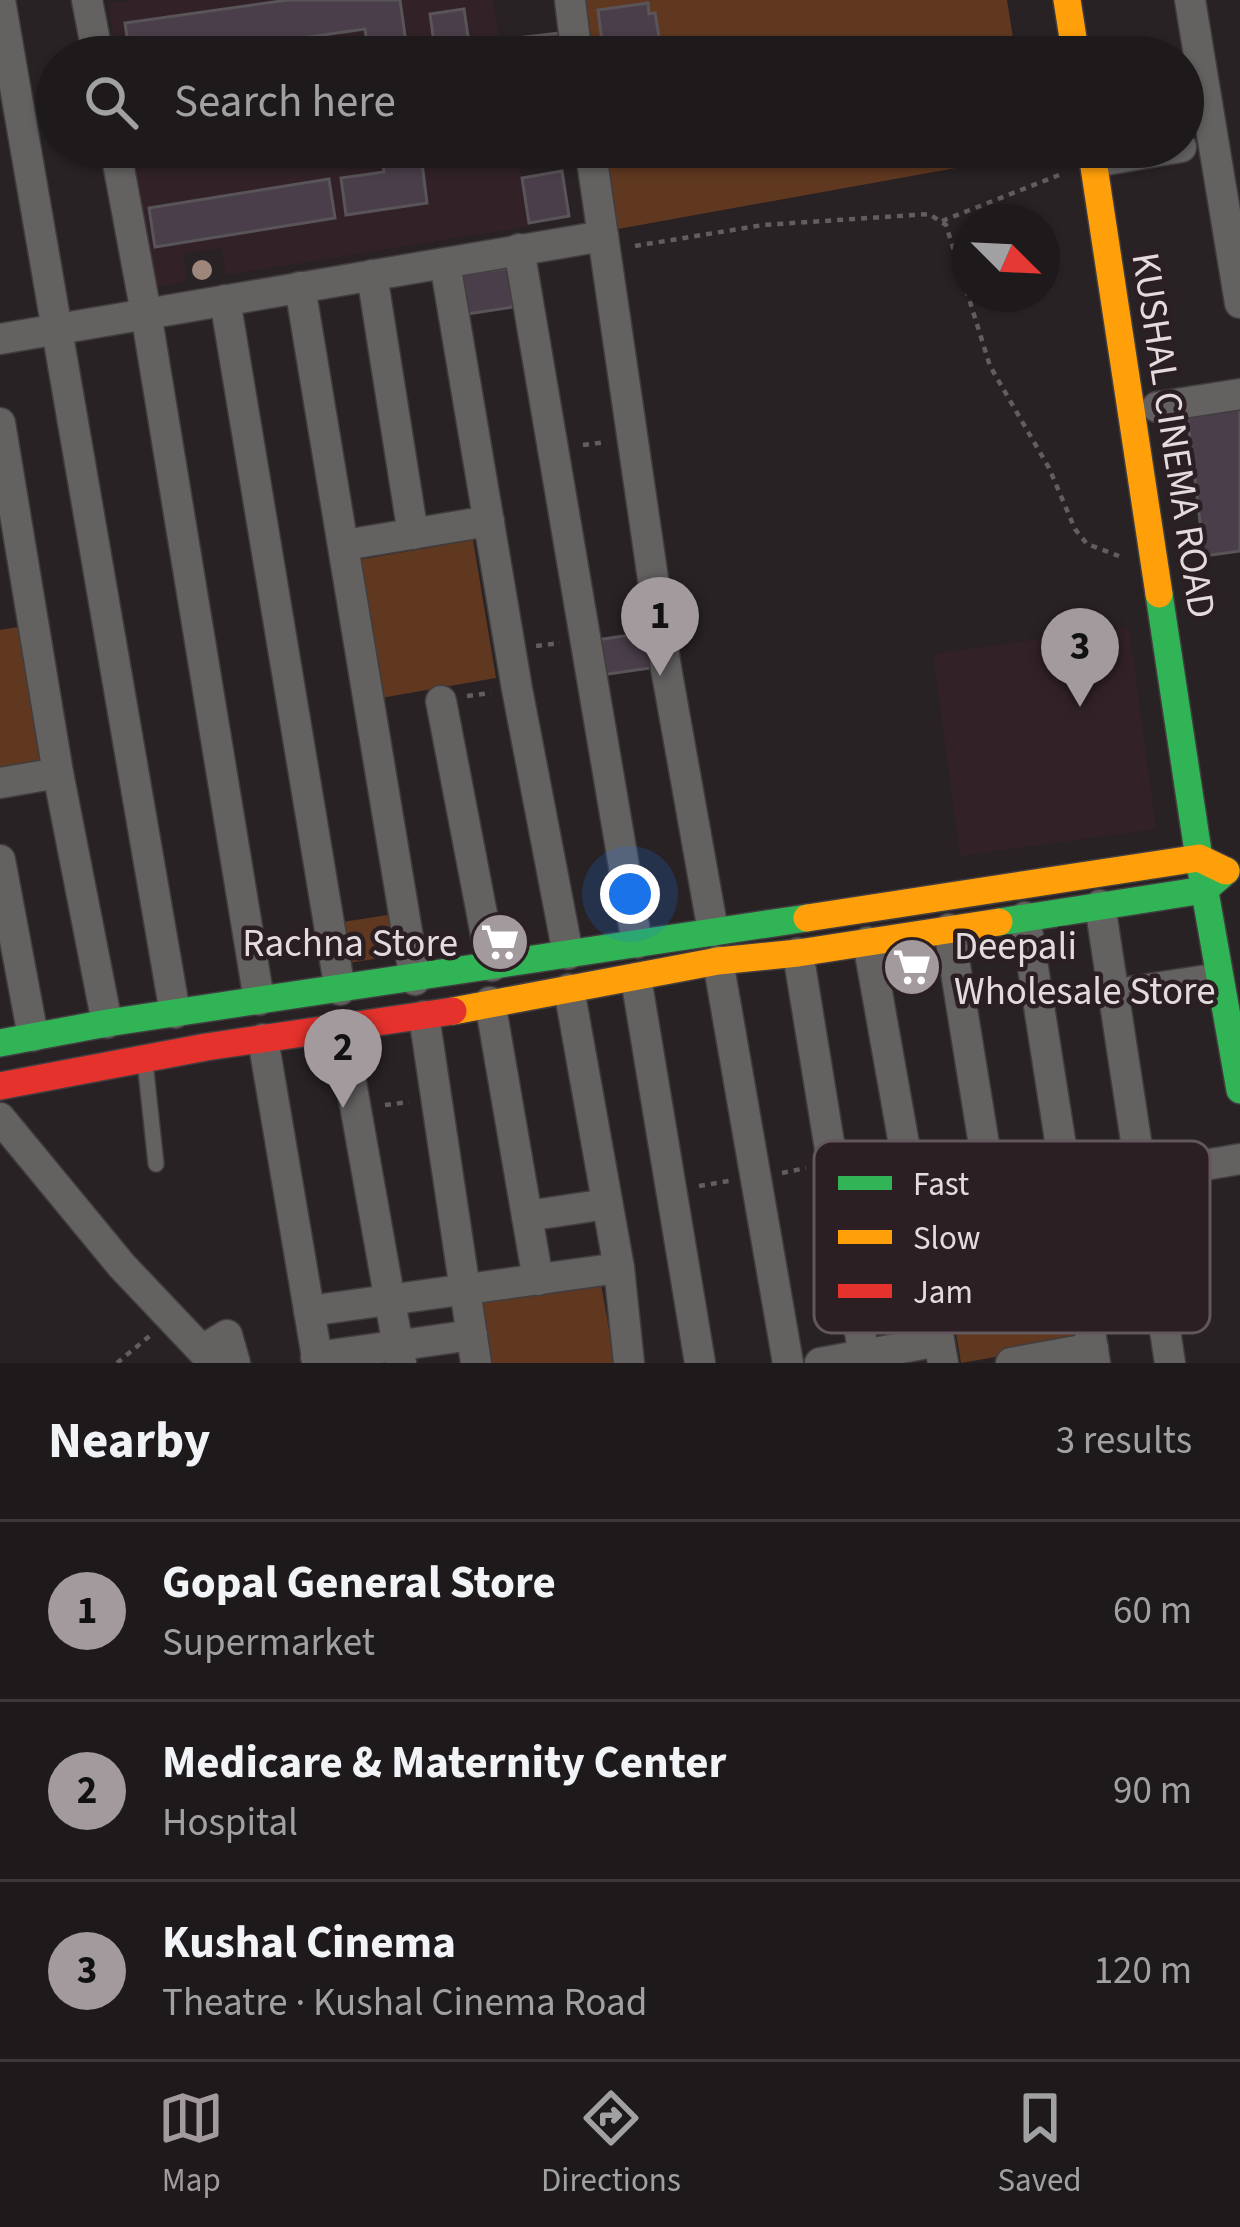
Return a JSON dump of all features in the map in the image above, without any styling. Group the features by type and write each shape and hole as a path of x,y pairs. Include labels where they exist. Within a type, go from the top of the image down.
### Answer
{"street":[{"path":"1,0 15,162 59,328 175,1013"},
{"path":"87,0 94,36"},
{"path":"570,0 574,36"},
{"path":"1067,0 1073,36"},
{"path":"1092,0 1098,36"},
{"path":"1190,0 1194,36"},
{"path":"1204,143 1232,207 1240,303"},
{"path":"119,168 317,1360 474,1349 424,1016"},
{"path":"593,168 665,668 788,1363"},
{"name":"KUSHAL CINEMA ROAD","path":"1107,168 1158,500 1233,870 1240,948"},
{"path":"0,339 519,249 604,243"},
{"path":"519,249 637,944 637,978 700,1363"},
{"path":"445,263 568,954"},
{"path":"372,275 413,534"},
{"path":"300,286 416,980"},
{"path":"225,300 340,990"},
{"path":"1144,408 1240,394"},
{"path":"0,423 15,602 58,773 107,1023"},
{"name":"KUSHAL CINEMA ROAD","path":"1158,500 1154,560 1198,859 1240,1090"},
{"path":"345,545 489,521"},
{"path":"441,700 492,966"},
{"path":"0,783 58,773"},
{"path":"0,1086 637,978 716,946 945,896 1198,859 1233,870"},
{"path":"0,860 33,1036"},
{"path":"0,1043 637,944 798,953 1204,890 1233,870"},
{"path":"945,896 984,1141"},
{"path":"1100,905 1137,1141"},
{"path":"1024,917 1060,1141"},
{"path":"868,942 904,1141"},
{"path":"798,953 829,1141"},
{"path":"569,989 619,1268 629,1363"},
{"path":"490,1002 538,1280"},
{"path":"341,1026 399,1354"},
{"path":"0,1118 170,1319 208,1357 227,1335 244,1360"},
{"path":"1210,1165 1240,1159"},
{"path":"527,1216 607,1204"},
{"path":"309,1311 619,1268"},
{"path":"1165,1333 1170,1363"},
{"path":"820,1363 941,1352"},
{"path":"1017,1362 1094,1356"}],"lane":[{"path":"1113,987 1218,970"},
{"path":"145,1059 156,1164"}],"path":[{"path":"942,221 1069,168"},
{"path":"604,243 763,225 929,214 942,221 990,366 1049,468 1075,529 1087,544 1107,554 1154,560"},
{"path":"355,1108 436,1099"},
{"path":"117,1363 170,1319"}],"shaded area":[{"path":"130,0 493,0 499,36 113,36 108,4"},
{"path":"585,0 1007,0 1013,36 588,36"},
{"path":"134,168 520,168 530,226 226,275 221,248 183,254 187,282 154,287"},
{"path":"601,168 956,168 607,231"},
{"path":"473,540 496,678 375,699 352,561"},
{"path":"24,626 47,764 0,772 0,630"},
{"path":"1129,627 1156,829 960,856 933,654"},
{"path":"394,914 400,955 342,964 336,923"},
{"path":"600,1278 615,1363 491,1363 480,1299"},
{"path":"956,1333 1080,1333 1082,1342 961,1363"}],"building":[{"path":"288,0 400,0 405,36 366,36 365,29 316,36 127,36 125,23"},
{"path":"648,3 659,36 601,36 598,10"},
{"path":"464,9 468,36 433,36 430,14"},
{"path":"384,168 423,168 427,203 346,215 341,178 384,172"},
{"path":"562,171 569,216 529,223 522,178"},
{"path":"329,179 335,218 155,247 149,208"},
{"path":"508,268 513,307 467,314 461,275"},
{"path":"1240,406 1240,551 1204,556 1187,413"},
{"path":"652,632 657,667 594,676 589,641"}],"traffic: fast":[{"path":"1159,594 1240,1090"},
{"path":"999,922 1204,890 1226,871"},
{"path":"0,1043 807,918"}],"traffic: slow":[{"path":"1067,0 1073,36"},
{"path":"1094,168 1159,594"},
{"path":"807,918 1199,858 1226,871"},
{"path":"453,1011 718,961 999,922"}],"traffic: jam":[{"path":"0,1086 206,1047 453,1011"}],"place":[{"name":"Gopal General Store","path":"660,676"},
{"name":"Kushal Cinema","path":"1080,707"},
{"name":"Rachna Store","path":"500,942"},
{"name":"Deepali Wholesale Store","path":"912,967"},
{"name":"Medicare & Maternity Center","path":"343,1108"}]}
